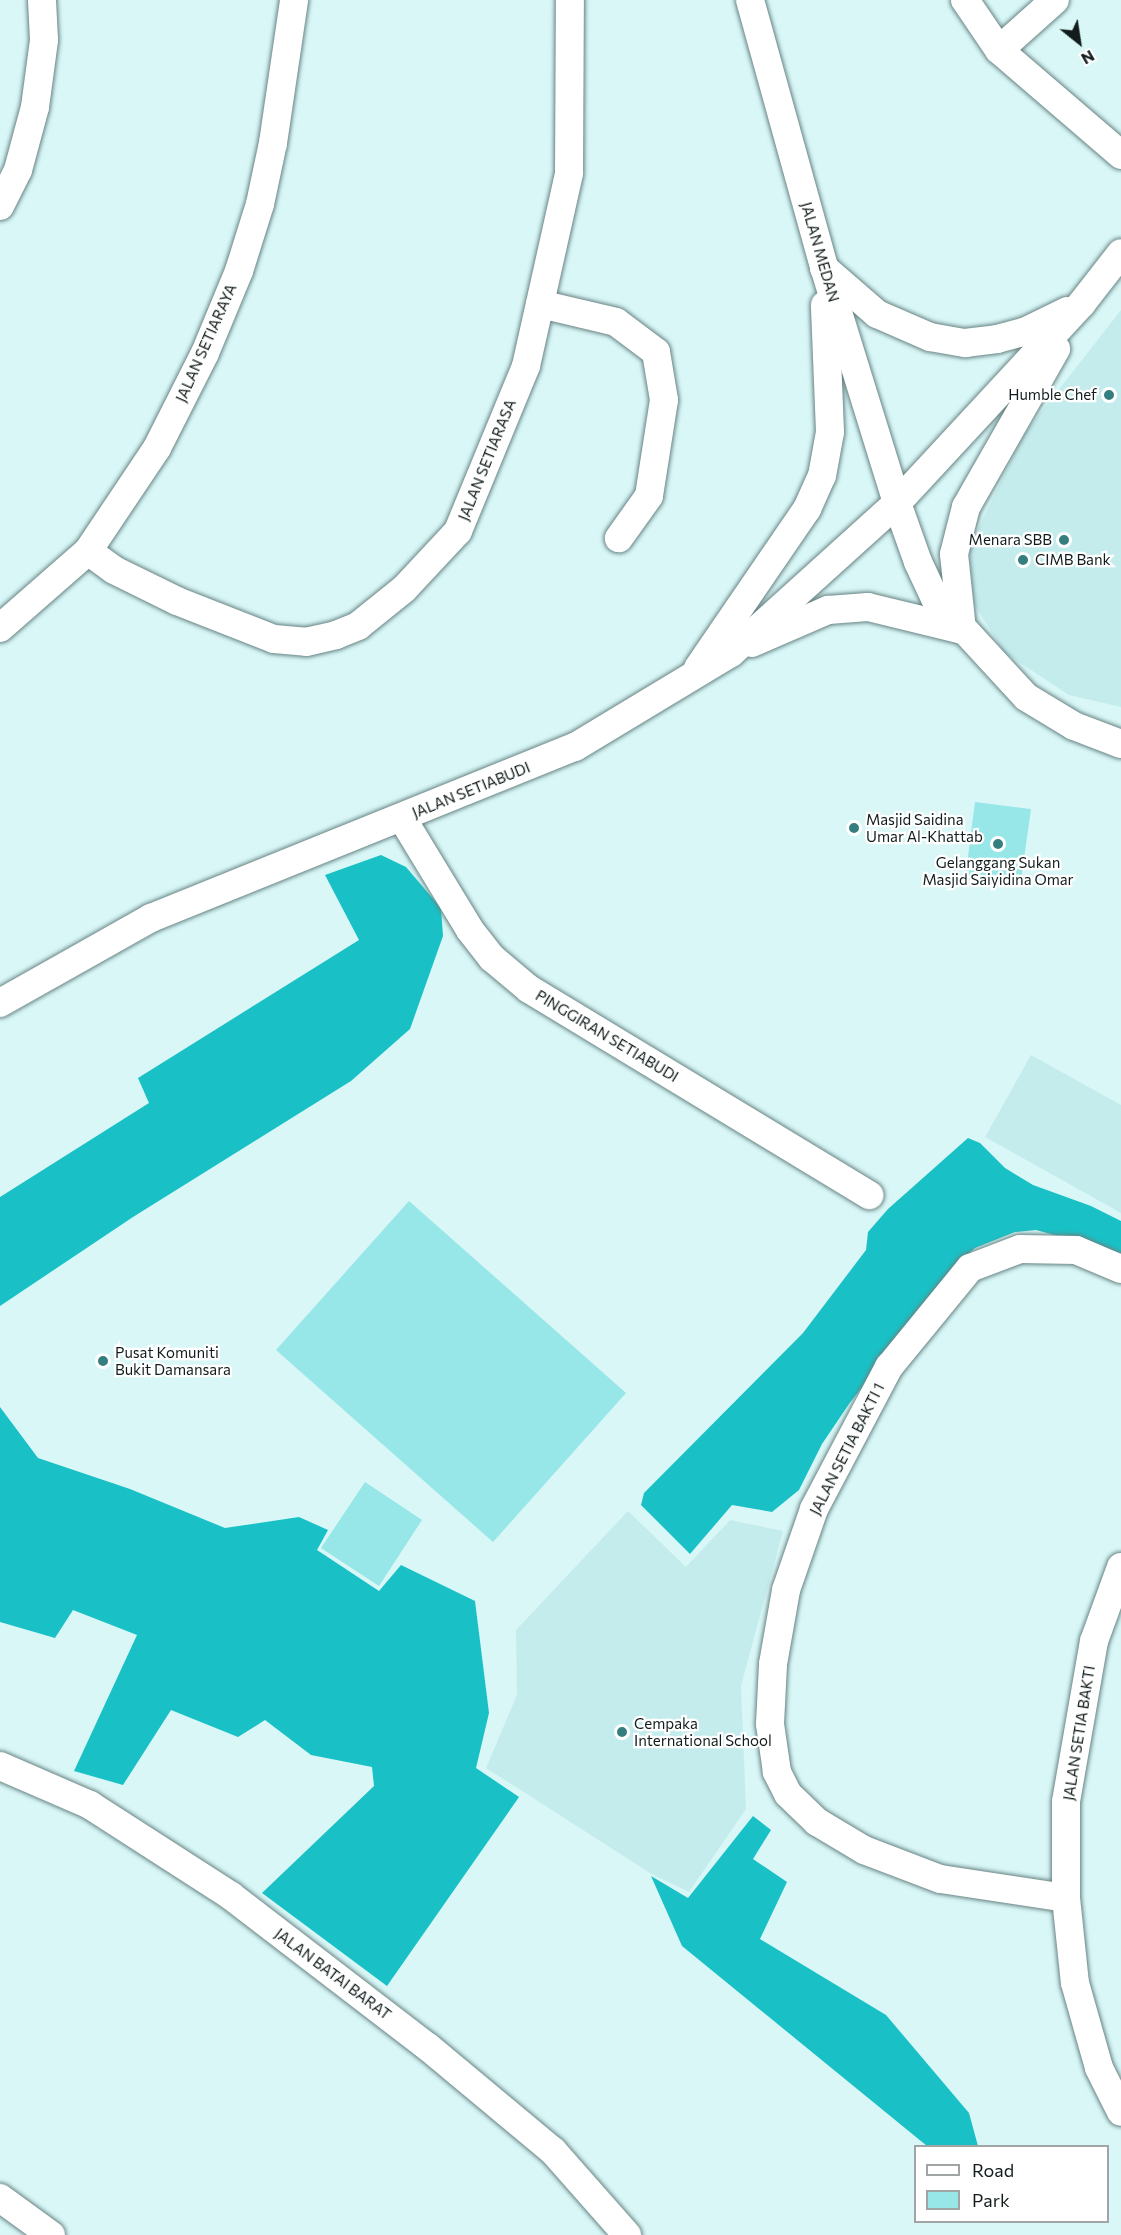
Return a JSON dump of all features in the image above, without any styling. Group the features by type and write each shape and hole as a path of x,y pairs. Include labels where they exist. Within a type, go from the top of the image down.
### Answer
{"street":[{"path":"0,206 18,170 35,107 44,40 42,0"},
{"name":"JALAN SETIARAYA","path":"0,628 88,551 157,447 205,353 239,271 260,204 273,143 294,0"},
{"name":"JALAN SETIARASA","path":"88,551 114,570 177,601 274,639 306,642 336,636 358,626 404,590 458,531 526,366 569,173 570,0"},
{"name":"JALAN MEDAN","path":"750,0 824,267 897,503"},
{"path":"965,0 999,50 1121,155"},
{"path":"999,50 1055,0"},
{"path":"962,630 954,554 966,507 1082,303 1121,253"},
{"path":"824,267 877,314 930,337 965,343 997,339 1024,332 1082,303"},
{"path":"694,675 807,509 822,476 830,432 824,267"},
{"name":"JALAN SETIABUDI","path":"0,1003 151,918 575,747 730,653 897,503 1082,303"},
{"path":"540,304 616,322 656,352 664,400 649,496 619,538"},
{"path":"897,503 918,562 935,598 962,630 1026,697 1074,726 1121,744"},
{"path":"730,653 828,610 868,607 962,630"},
{"name":"PINGGIRAN SETIABUDI","path":"402,818 470,930 492,958 529,989 869,1195"},
{"name":"JALAN SETIA BAKTI 1","path":"1066,1898 940,1879 864,1850 817,1822 788,1794 777,1772 770,1724 773,1664 786,1590 814,1509 890,1367 970,1268 1020,1249 1076,1250 1121,1269"},
{"name":"JALAN SETIA BAKTI","path":"1121,1567 1094,1641 1066,1802 1066,1898 1075,1983 1099,2068 1121,2112"},
{"name":"JALAN BATAI BARAT","path":"0,1766 90,1805 231,1896 428,2047 553,2151 627,2235"},
{"path":"0,2198 51,2235"}],"shaded area":[{"path":"1121,310 1121,707 1069,695 1004,652 974,604 969,548 1024,434"},
{"path":"381,855 406,867 441,908 443,936 410,1029 351,1081 133,1217 0,1306 0,1197 149,1103 138,1078 359,940 325,875"},
{"path":"1031,1055 1121,1105 1121,1213 985,1137"},
{"path":"968,1138 980,1143 1005,1168 1033,1185 1091,1206 1121,1221 1121,1253 1036,1230 1015,1232 975,1248 960,1261 849,1404 822,1444 799,1490 772,1512 732,1505 690,1554 641,1505 644,1493 803,1333 866,1250 868,1232 888,1209"},
{"path":"0,1407 38,1458 130,1489 225,1528 299,1517 328,1530 317,1550 379,1591 401,1565 475,1601 489,1713 476,1768 519,1797 387,1986 262,1893 374,1786 372,1767 311,1755 265,1720 238,1737 171,1710 123,1785 74,1771 137,1635 73,1610 55,1638 0,1622"},
{"name":"Cempaka International School","path":"628,1511 686,1567 730,1520 783,1531 741,1686 746,1809 689,1892 650,1873 486,1768 517,1695 516,1630"},
{"path":"753,1816 771,1830 753,1859 787,1882 760,1939 886,2015 969,2113 978,2145 926,2145 682,1946 651,1876 688,1898"}],"green space":[{"name":"Gelanggang Sukan Masjid Saiyidina Omar","path":"975,802 1031,809 1020,887 965,880"},
{"path":"409,1201 626,1393 493,1542 276,1350"},
{"path":"365,1482 422,1520 379,1586 321,1548"}],"place":[{"name":"Humble Chef","path":"1109,395"},
{"name":"Menara SBB","path":"1064,540"},
{"name":"CIMB Bank","path":"1023,560"},
{"name":"Masjid Saidina Umar Al-Khattab","path":"854,828"},
{"name":"Gelanggang Sukan Masjid Saiyidina Omar","path":"998,844"},
{"name":"Pusat Komuniti Bukit Damansara","path":"103,1361"},
{"name":"Cempaka International School","path":"622,1732"}]}
